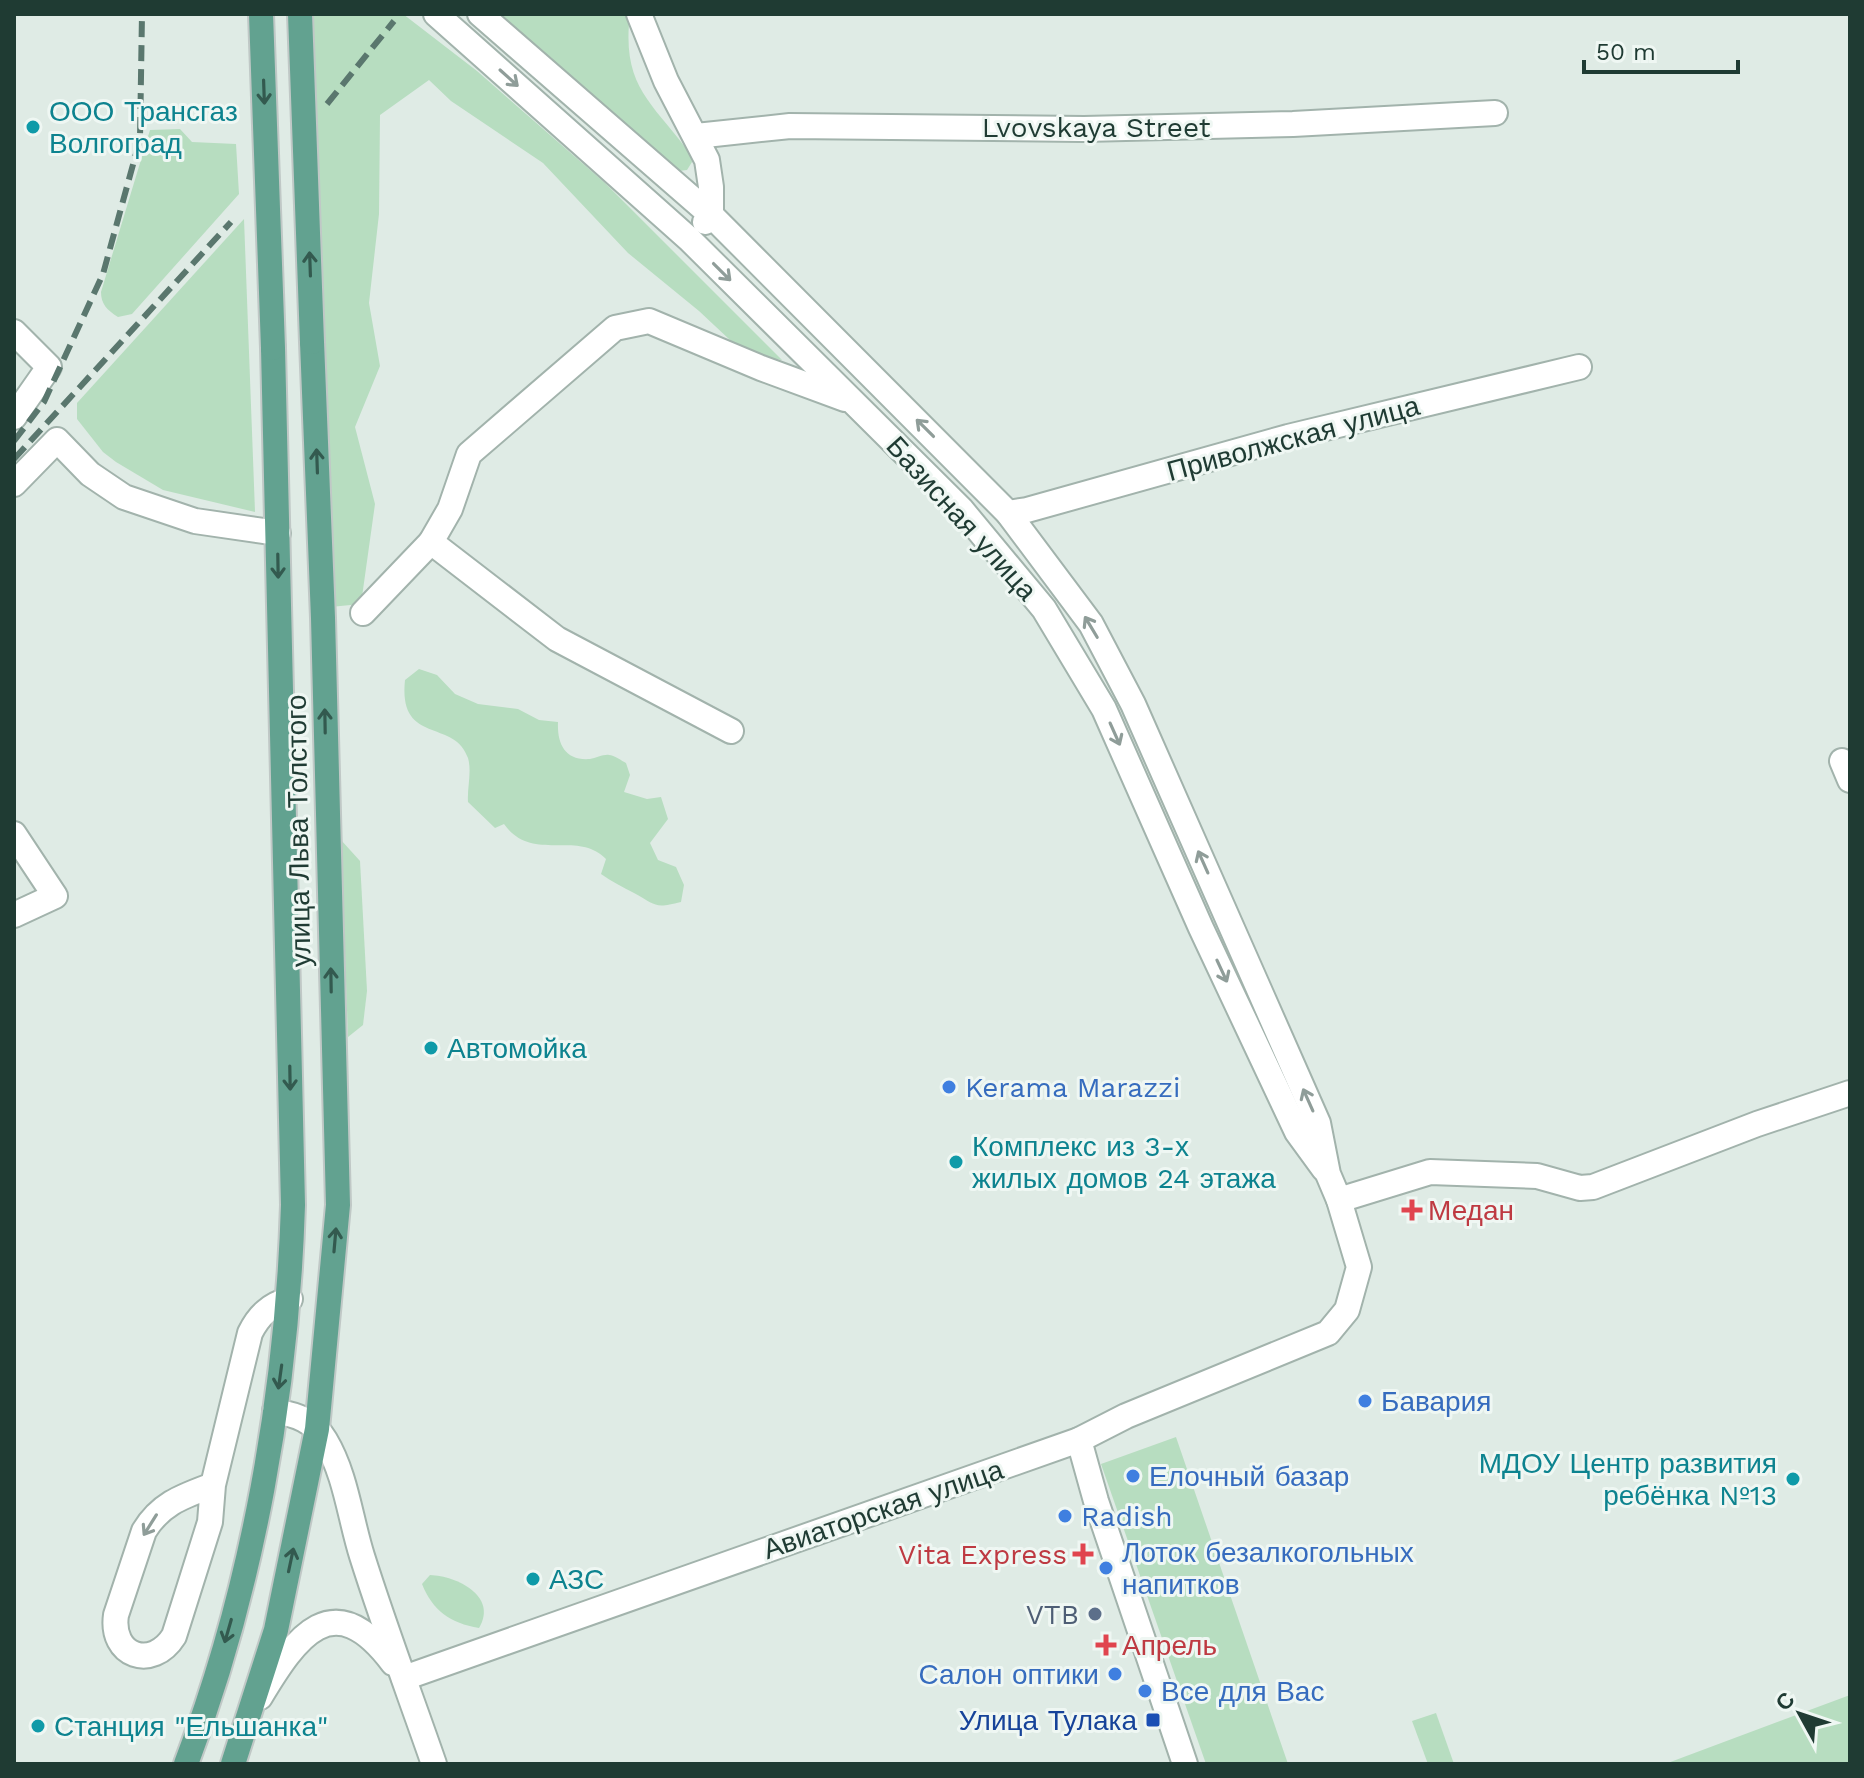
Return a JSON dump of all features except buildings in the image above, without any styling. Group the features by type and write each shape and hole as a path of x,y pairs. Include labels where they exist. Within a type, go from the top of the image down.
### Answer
{"main road":[{"name":"улица Льва Толстого","path":"186,1764 213,1682 248,1553 275,1411 290,1299 293,1205 278,533 261,14"},
{"name":"улица Льва Толстого","path":"233,1764 276,1630 317,1429 338,1205 323,618 300,14"}],"street":[{"name":"Базисная улица","path":"480,14 711,215 1008,513 1091,624 1133,704 1318,1123 1328,1174 1359,1267 1347,1310"},
{"path":"645,18 666,81 707,160 711,215 689,239"},
{"name":"Базисная улица","path":"443,20 689,239 961,509 1044,609 1104,709 1201,928 1297,1132 1328,1174"},
{"name":"Lvovskaya Street","path":"696,136 790,126 1099,129 1293,124 1495,113"},
{"path":"363,613 431,542 450,509 469,454 615,328 649,321 855,403"},
{"path":"14,332 49,367 14,417"},
{"name":"Приволжская улица","path":"1008,513 1288,437 1579,367"},
{"path":"14,484 57,440 90,474 124,497 195,521 278,533"},
{"path":"431,542 557,639 731,731"},
{"path":"14,834 55,896 14,915"},
{"path":"1339,1200 1430,1172 1537,1176 1580,1188 1593,1187 1757,1124 1850,1093"},
{"path":"213,1485 173,1500 151,1519 144,1531 114,1627 117,1639 124,1648 135,1654 146,1656 158,1653 168,1646 174,1636 210,1522 213,1485 250,1333 257,1319 268,1309 290,1299"},
{"name":"Авиаторская улица","path":"404,1678 1079,1440 1137,1411 1328,1333 1347,1310"},
{"path":"275,1411 298,1415 317,1429 341,1476 366,1567 434,1764"},
{"path":"1079,1440 1096,1501 1185,1764"},
{"path":"249,1716 284,1656 302,1636 316,1627 338,1624 366,1634 379,1644 404,1678"}],"green space":[{"path":"313,14 403,14 477,71 605,183 782,360 746,355 699,311 628,253 543,163 451,101 429,80 380,115 379,214 369,303 380,366 355,427 375,504 361,604 330,607"},
{"path":"500,14 630,14 628,39 635,77 653,107 691,155 692,162 687,170 679,171"},
{"path":"180,129 192,142 236,144 239,194 132,314 118,317 105,306 101,292 150,130"},
{"path":"244,219 255,512 163,490 103,452 77,419 77,403"},
{"path":"419,669 437,675 455,694 478,704 518,709 539,720 558,722 561,744 574,757 590,759 609,755 626,763 630,775 624,792 647,799 661,797 668,819 650,843 658,860 676,867 684,885 681,902 656,905 609,880 601,874 606,859 582,846 541,845 515,836 504,824 495,828 468,802 469,763 461,746 452,738 418,723 410,714 405,701 405,680"},
{"path":"341,840 360,861 367,991 363,1025 348,1037"},
{"path":"1176,1437 1288,1764 1206,1764 1101,1464"},
{"path":"430,1575 452,1579 479,1597 483,1617 479,1628 451,1619 431,1602 422,1584"},
{"path":"1850,1695 1850,1764 1665,1764"},
{"path":"1436,1713 1454,1764 1428,1764 1412,1721"}],"railway":[{"path":"14,441 44,402 103,274 140,139 142,14"},
{"path":"327,104 394,21"},
{"path":"14,459 231,222"}],"place":[{"name":"ООО Трансгаз Волгоград","path":"33,127"},
{"name":"Автомойка","path":"431,1048"},
{"name":"Kerama Marazzi","path":"949,1087"},
{"name":"Комплекс из 3-х жилых домов 24 этажа","path":"956,1162"},
{"name":"Медан","path":"1412,1210"},
{"name":"Бавария","path":"1365,1401"},
{"name":"Елочный базар","path":"1133,1476"},
{"name":"МДОУ Центр развития ребёнка №13","path":"1793,1479"},
{"name":"Radish","path":"1065,1516"},
{"name":"Vita Express","path":"1083,1554"},
{"name":"Лоток безалкогольных напитков","path":"1106,1568"},
{"name":"АЗС","path":"533,1579"},
{"name":"VTB","path":"1095,1614"},
{"name":"Апрель","path":"1106,1645"},
{"name":"Салон оптики","path":"1115,1674"},
{"name":"Все для Вас","path":"1145,1691"},
{"name":"Улица Тулака","path":"1153,1720"},
{"name":"Станция \"Ельшанка\"","path":"38,1726"}]}
